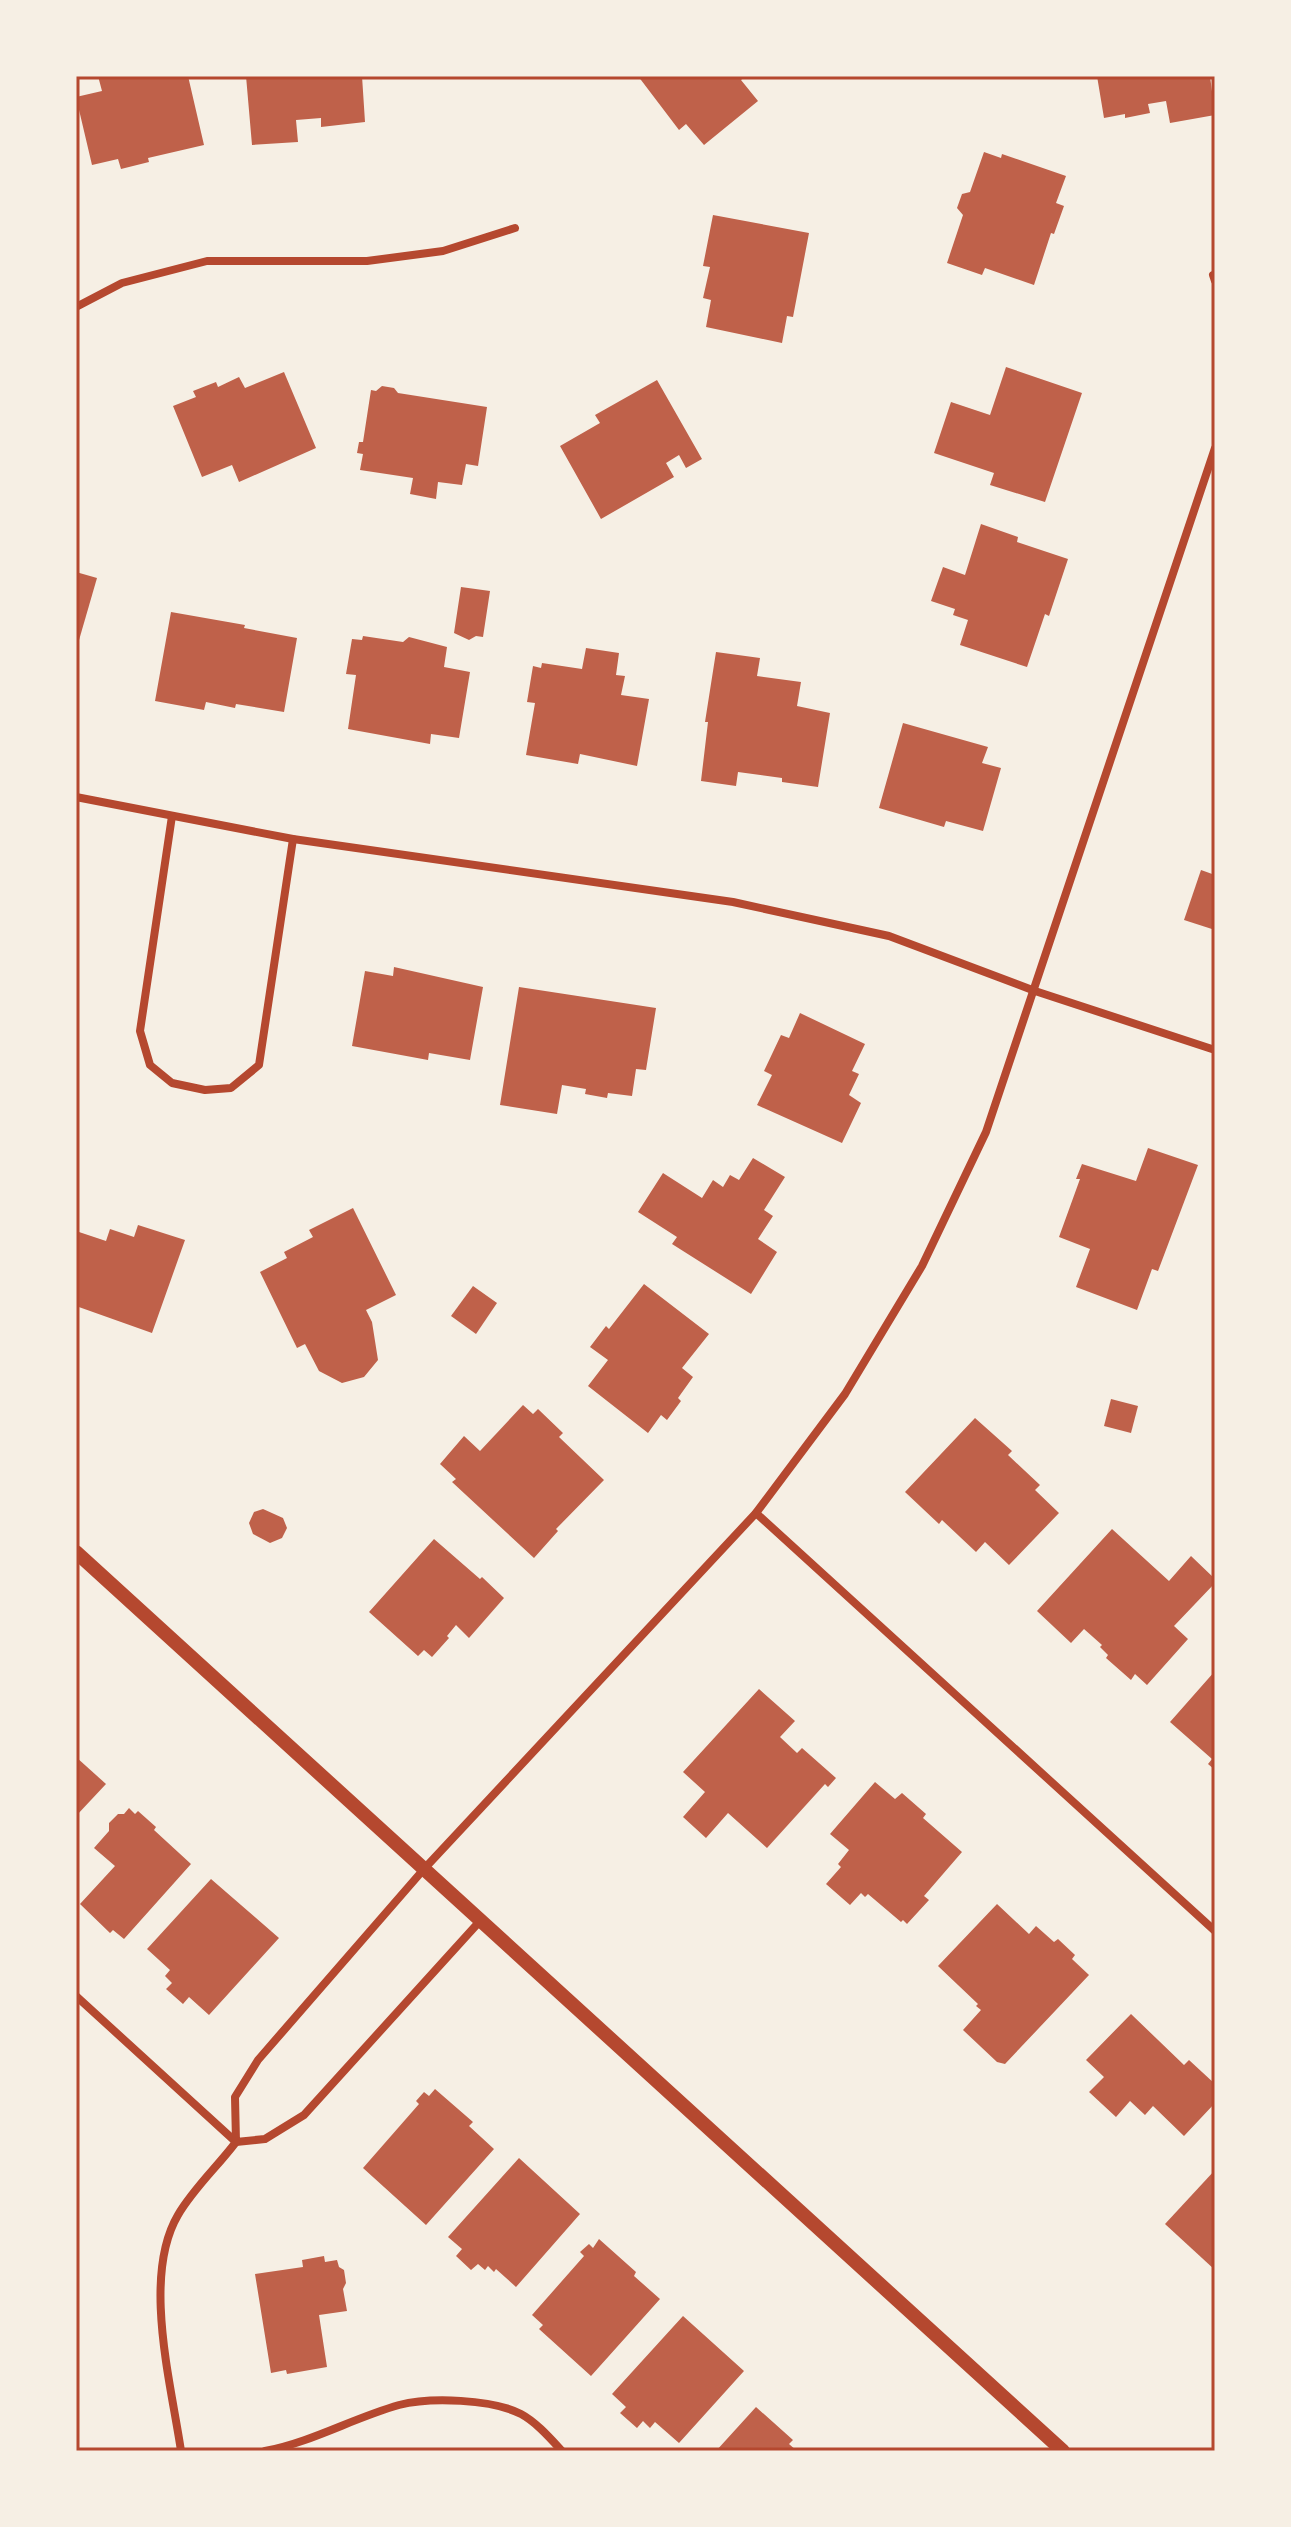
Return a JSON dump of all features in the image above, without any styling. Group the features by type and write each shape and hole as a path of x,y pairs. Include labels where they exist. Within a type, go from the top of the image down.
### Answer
{"street":[{"path":"76,307 122,283 207,261 367,261 443,251 515,228"},
{"path":"181,2451 159,2295 162,2254 178,2215 236,2142 235,2097 258,2060 424,1869 756,1513 845,1394 922,1266 986,1132 1215,448"},
{"path":"76,797 293,839 733,902 889,936 1035,991 1215,1050"},
{"path":"172,816 140,1031 150,1065 172,1083 205,1090 231,1088 259,1065 293,839"},
{"path":"756,1513 1215,1931"},
{"path":"76,1552 1063,2451"},
{"path":"76,1996 236,2142 265,2139 304,2115 480,1921"},
{"path":"265,2451 289,2446 400,2405 438,2401 486,2404 520,2414 550,2437 562,2451"}],"building":[{"path":"98,76 188,76 204,145 148,158 149,162 121,169 118,159 92,165 76,97 102,91"},
{"path":"246,76 362,76 365,122 321,127 321,118 296,120 298,142 252,145"},
{"path":"638,76 746,76 741,80 758,101 704,145 686,124 679,130"},
{"path":"1097,76 1210,76 1215,115 1170,123 1166,101 1148,104 1150,113 1104,118"},
{"path":"984,152 1001,158 1002,154 1066,176 1056,203 1064,206 1054,234 1051,233 1034,285 985,268 982,275 947,263 963,215 957,208 962,194 970,192"},
{"path":"713,215 809,233 793,317 787,316 782,343 706,327 711,300 703,298 710,267 703,266"},
{"path":"1006,367 1082,393 1045,502 990,485 994,473 934,453 951,402 990,415"},
{"path":"284,372 316,448 239,482 232,465 202,477 173,406 196,397 193,391 216,382 218,387 239,377 245,388"},
{"path":"657,380 702,459 686,468 679,455 666,463 674,477 601,519 560,446 600,423 595,415"},
{"path":"382,386 394,388 398,393 487,407 478,466 466,464 462,485 438,482 436,499 410,494 413,478 360,470 363,454 357,453 359,442 363,442 371,390 376,391"},
{"path":"981,524 1018,537 1017,542 1068,559 1049,616 1045,614 1027,667 960,645 968,620 953,615 955,609 931,601 943,567 965,575"},
{"path":"76,572 97,578 77,647 76,646"},
{"path":"461,587 490,591 483,637 476,636 469,640 454,633"},
{"path":"171,612 297,638 284,712 206,702 204,710 155,701"},
{"path":"363,636 403,642 409,637 447,647 444,667 470,672 459,738 431,734 430,744 348,729 356,675 346,674 352,639 362,640"},
{"path":"586,648 619,653 616,675 625,676 621,695 649,699 637,766 580,754 578,764 526,755 535,703 527,702 533,666 541,668 542,663 582,669"},
{"path":"716,652 760,658 757,676 801,682 797,706 830,713 818,787 738,772 736,786 701,781 708,722 705,722"},
{"path":"903,723 988,747 982,763 1001,768 983,831 946,821 944,827 879,808"},
{"path":"1201,870 1215,875 1215,930 1184,920"},
{"path":"394,967 483,987 470,1060 429,1053 428,1060 352,1046 365,971 393,976"},
{"path":"519,987 656,1008 646,1070 636,1069 632,1096 608,1093 607,1098 585,1094 586,1089 562,1085 557,1114 500,1105"},
{"path":"800,1013 865,1044 852,1071 859,1074 849,1095 861,1103 842,1143 757,1105 772,1075 764,1071 781,1035 789,1038"},
{"path":"1148,1148 1198,1165 1158,1271 1152,1269 1137,1310 1076,1287 1090,1249 1059,1237 1080,1179 1076,1179 1082,1164 1136,1181"},
{"path":"753,1158 785,1177 764,1210 773,1216 758,1239 777,1252 751,1294 672,1244 677,1237 638,1212 663,1173 702,1198 713,1180 723,1187 730,1175 739,1180"},
{"path":"353,1208 396,1295 366,1310 372,1322 378,1360 364,1377 342,1383 319,1371 305,1344 297,1348 260,1272 287,1258 284,1252 313,1237 309,1230"},
{"path":"138,1225 185,1240 152,1333 76,1306 76,1241 79,1232 106,1241 110,1229 134,1237"},
{"path":"644,1284 709,1334 682,1368 693,1377 678,1398 681,1401 667,1420 661,1415 648,1433 588,1386 608,1360 590,1347 606,1326 609,1329"},
{"path":"473,1286 497,1303 476,1334 451,1316"},
{"path":"1111,1399 1138,1406 1131,1433 1104,1426"},
{"path":"523,1405 533,1414 538,1409 563,1433 559,1437 604,1480 556,1529 558,1531 534,1558 452,1482 456,1479 440,1464 464,1436 480,1451"},
{"path":"975,1418 1012,1451 1008,1455 1040,1485 1035,1490 1059,1513 1009,1565 985,1542 976,1552 942,1520 939,1524 905,1492"},
{"path":"263,1509 283,1518 287,1528 282,1538 270,1543 253,1534 249,1523 254,1512"},
{"path":"1112,1529 1169,1581 1191,1556 1215,1579 1215,1583 1174,1626 1188,1639 1147,1685 1135,1674 1131,1680 1106,1658 1108,1655 1100,1647 1102,1645 1084,1629 1071,1643 1037,1611"},
{"path":"434,1539 504,1598 469,1638 456,1625 432,1657 424,1650 418,1656 369,1612"},
{"path":"1215,1671 1215,1770 1208,1764 1212,1759 1170,1722"},
{"path":"759,1689 795,1721 780,1737 797,1753 802,1748 836,1778 828,1787 825,1784 767,1848 728,1813 706,1838 683,1817 705,1792 683,1772"},
{"path":"76,1757 106,1784 76,1816"},
{"path":"875,1782 895,1799 902,1793 926,1814 923,1818 962,1852 924,1896 929,1900 907,1924 868,1894 865,1897 861,1893 850,1905 826,1884 841,1867 838,1864 849,1850 830,1834"},
{"path":"129,1808 135,1814 138,1811 156,1827 154,1830 191,1864 124,1939 113,1930 110,1933 80,1904 115,1866 94,1848 109,1831 109,1823"},
{"path":"211,1879 279,1938 209,2015 189,1997 183,2004 166,1989 172,1983 165,1976 170,1970 147,1949"},
{"path":"997,1904 1029,1934 1036,1926 1054,1942 1058,1939 1075,1955 1072,1959 1089,1975 1005,2064 997,2062 963,2030 981,2010 938,1966"},
{"path":"1131,2014 1184,2065 1189,2060 1215,2084 1215,2103 1184,2136 1153,2106 1145,2115 1130,2101 1116,2117 1089,2092 1104,2077 1086,2060"},
{"path":"435,2089 473,2122 469,2126 494,2149 426,2225 363,2168 419,2104 416,2101 424,2092 429,2096"},
{"path":"519,2158 580,2214 516,2287 496,2269 494,2272 488,2266 485,2270 478,2264 471,2270 456,2256 462,2249 448,2237"},
{"path":"1215,2170 1215,2270 1165,2224"},
{"path":"599,2239 636,2272 634,2276 660,2299 591,2376 539,2329 543,2325 532,2315 584,2256 580,2252 589,2244 593,2248"},
{"path":"324,2256 325,2262 337,2260 344,2270 347,2311 319,2315 327,2367 287,2374 286,2370 271,2373 255,2274 303,2267 302,2260"},
{"path":"683,2316 744,2371 679,2443 655,2422 650,2428 643,2421 637,2428 620,2413 626,2407 612,2394"},
{"path":"756,2407 793,2440 789,2444 797,2451 716,2451"}]}
